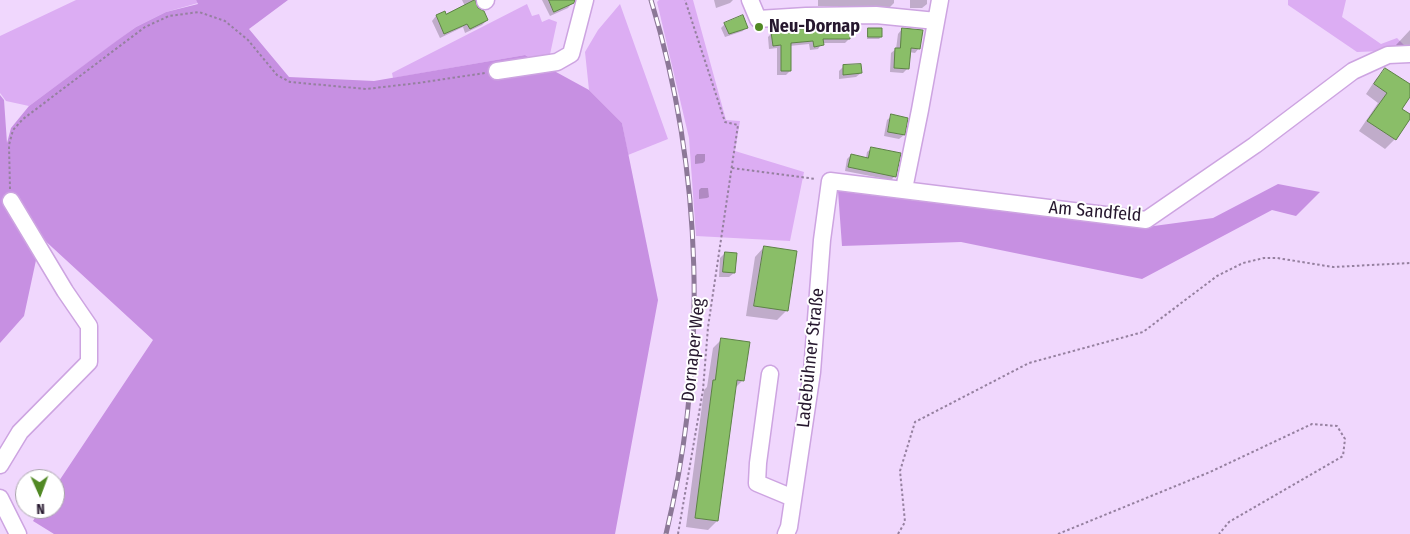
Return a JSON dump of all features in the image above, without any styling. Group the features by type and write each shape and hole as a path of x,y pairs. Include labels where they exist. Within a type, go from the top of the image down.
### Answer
{"street":[{"path":"497,71 557,62 572,54 585,0"},
{"path":"750,0 758,19 876,15 936,21"},
{"path":"904,189 940,0"},
{"name":"Am Sandfeld","path":"830,181 1146,220 1255,145 1353,70 1388,55 1410,54"},
{"name":"Ladebühner Straße","path":"786,534 789,527 812,372 822,240 830,181"},
{"path":"0,465 20,432 89,362 89,326 11,200"},
{"path":"770,374 757,483 793,498"},
{"path":"0,498 18,534"}],"path":[{"name":"Dornaper Weg","path":"678,534 702,399 708,327 738,125 725,122 685,0"},
{"path":"11,200 9,145 13,130 23,119 145,27 169,16 199,12 225,21 248,40 277,75 290,82 366,89 497,71"},
{"path":"732,168 830,181"},
{"path":"898,534 905,522 900,471 915,422 1029,363 1143,332 1217,276 1243,263 1264,258 1278,258 1334,267 1410,263"},
{"path":"1058,534 1210,472 1312,424 1337,426 1345,439 1343,456 1229,522 1219,534"}],"shaded area":[{"path":"76,0 196,0 198,3 166,12 136,27 29,106 6,101 0,93 0,36"},
{"path":"196,0 288,0 249,29 289,77 374,81 525,55 589,90 622,123 658,300 615,534 54,534 33,521 34,519 65,519 65,472 153,340 41,237 24,316 0,343 0,95 4,100 7,143 11,128 29,106 115,42 136,27 166,12 198,4"},
{"path":"659,0 693,0 726,120 740,121 735,151 804,172 790,241 696,236 689,138 657,2"},
{"path":"1288,0 1346,0 1342,17 1381,44 1397,38 1409,50 1357,52 1288,5"},
{"path":"527,4 532,16 539,14 542,22 549,19 557,22 549,59 540,63 525,55 393,78 392,73"},
{"path":"620,4 668,139 628,155 622,123 589,90 585,52 598,30"},
{"path":"1278,184 1320,192 1296,216 1272,210 1142,279 961,242 842,246 838,191 1139,228 1213,218"}],"building":[{"path":"475,0 478,8 484,11 488,20 470,29 467,24 444,34 436,15 445,11 446,14"},
{"path":"549,0 575,0 574,3 554,12"},
{"path":"743,15 748,28 729,34 724,23"},
{"path":"850,25 850,39 823,39 824,45 814,47 813,41 791,43 791,71 781,71 781,45 773,46 771,32"},
{"path":"868,28 882,28 882,37 868,37"},
{"path":"902,28 923,30 920,49 911,48 909,69 894,68 895,48 900,48"},
{"path":"861,64 862,73 843,75 843,65"},
{"path":"1385,68 1410,84 1410,97 1402,109 1410,114 1410,119 1396,140 1367,121 1387,93 1374,84"},
{"path":"891,114 908,118 905,135 888,132"},
{"path":"871,147 901,153 896,177 848,167 851,154 868,158"},
{"path":"764,246 797,251 788,311 754,306"},
{"path":"725,252 737,253 735,273 723,272"},
{"path":"721,338 750,342 744,381 737,380 718,521 695,518 713,380 715,380"}],"railway":[{"path":"651,0 668,65 681,131 690,198 694,266 693,334 689,401 680,468 666,534"}],"place":[{"name":"Neu-Dornap","path":"759,27"}]}
